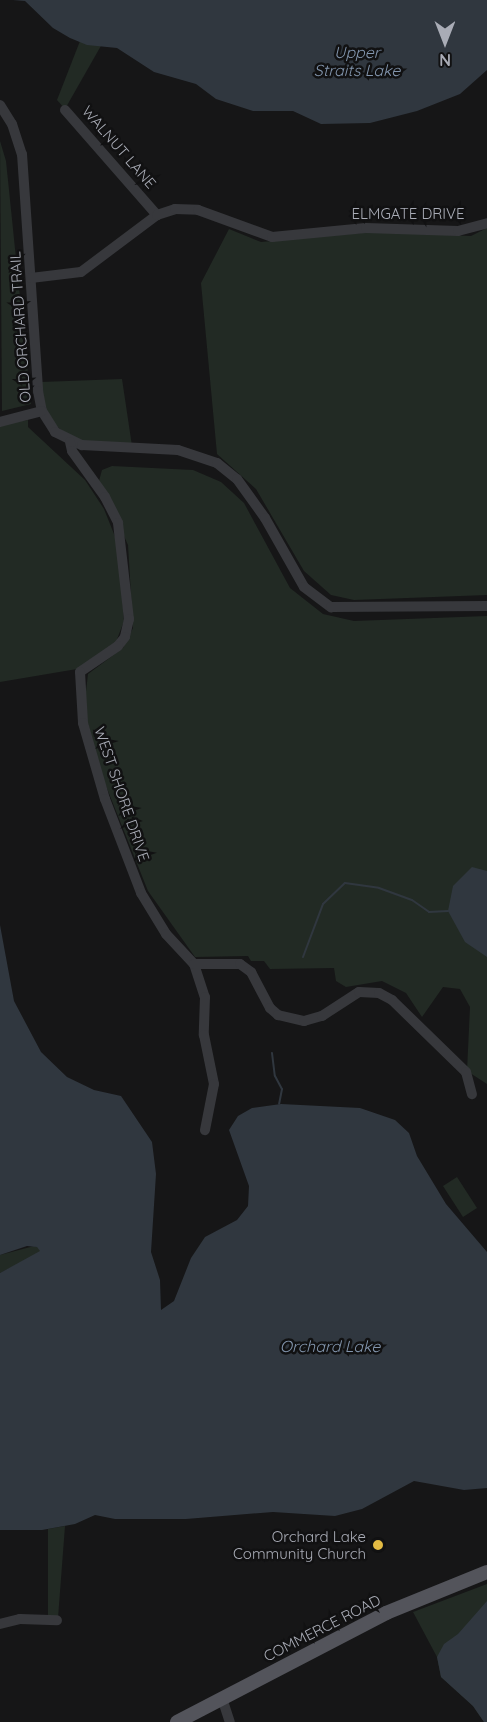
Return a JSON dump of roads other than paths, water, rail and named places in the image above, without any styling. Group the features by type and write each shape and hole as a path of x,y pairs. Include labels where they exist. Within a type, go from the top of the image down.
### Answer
{"main road":[{"name":"COMMERCE ROAD","path":"177,1722 386,1613 487,1572"}],"street":[{"name":"OLD ORCHARD TRAIL","path":"0,105 12,124 22,154 42,411 55,432 70,442"},
{"name":"WALNUT LANE","path":"65,110 157,215"},
{"name":"ELMGATE DRIVE","path":"31,278 81,272 157,215 175,209 198,210 272,237 366,228 458,231 487,223"},
{"path":"0,422 42,411"},
{"path":"70,442 95,447 178,450 217,463 237,479 265,518 304,587 331,607 365,610 487,606"},
{"name":"WEST SHORE DRIVE","path":"70,442 72,451 86,467 118,523 129,619 125,637 118,646 81,672 82,723 105,799 141,893 166,934 194,964 205,997 204,1035 214,1084 205,1130"},
{"path":"86,467 95,447"},
{"path":"194,964 240,964 251,972 270,1008 278,1015 304,1021 322,1016 359,992 379,993 466,1072 472,1094"},
{"path":"0,1624 17,1620 57,1620"},
{"path":"222,1698 230,1722"}],"water":[{"name":"Upper Straits Lake","path":"13,0 487,0 487,70 460,94 417,111 370,123 321,124 293,111 253,111 216,99 196,84 154,72 117,48 87,45 70,38 53,28 25,1"},
{"path":"472,867 487,871 487,957 465,942 448,911 453,886"},
{"name":"Orchard Lake","path":"0,925 14,1001 41,1052 67,1077 94,1090 121,1096 152,1142 156,1174 151,1252 160,1280 161,1310 174,1301 191,1258 205,1237 237,1220 248,1206 249,1186 229,1130 238,1116 252,1108 281,1104 360,1108 395,1120 409,1133 417,1156 446,1204 487,1252 487,1488 464,1490 414,1481 362,1509 335,1516 273,1512 186,1519 115,1519 95,1515 75,1524 42,1530 0,1530 0,1273 40,1251 37,1247 27,1246 0,1255"},
{"path":"487,1601 487,1722 484,1722 473,1706 441,1677 437,1657 444,1644 458,1634"}],"waterway":[{"path":"303,957 323,904 345,883 379,888 412,900 429,912 448,911"},
{"path":"272,1053 275,1076 282,1089 279,1104"}],"place":[{"name":"Orchard Lake Community Church","path":"378,1545"}]}
